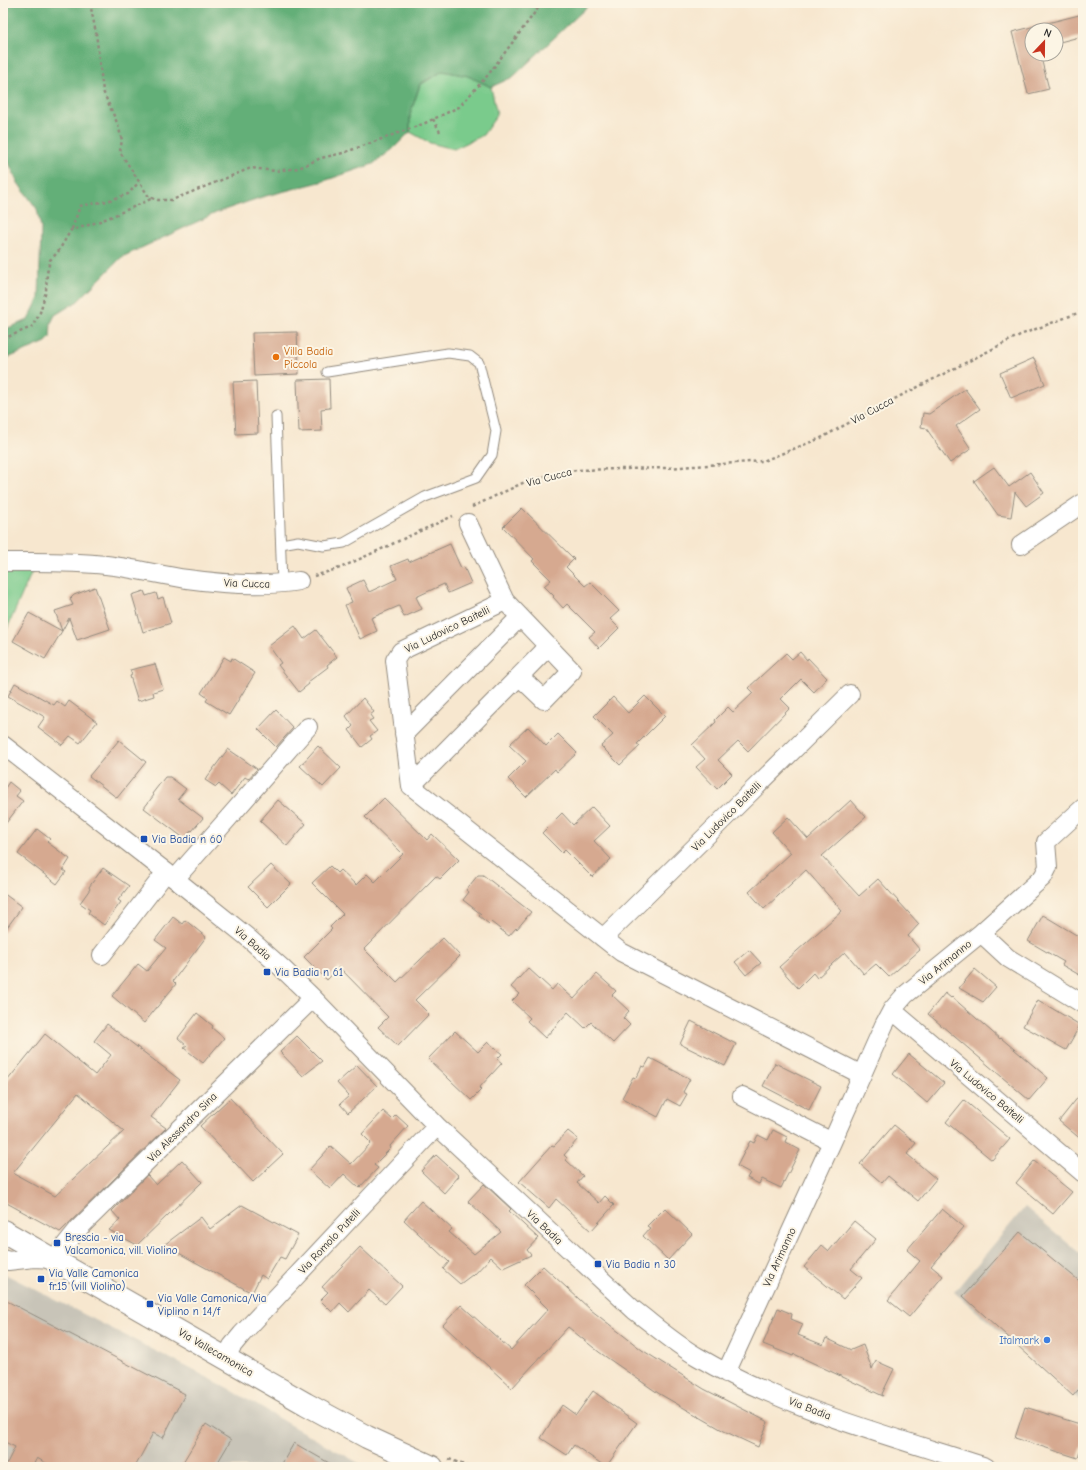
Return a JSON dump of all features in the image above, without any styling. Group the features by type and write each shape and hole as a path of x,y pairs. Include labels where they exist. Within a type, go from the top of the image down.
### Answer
{"main road":[{"name":"Via Vallecamonica","path":"3,1231 367,1437 432,1467"}],"street":[{"path":"1021,546 1083,503"},
{"path":"464,516 505,601 572,671 544,700 520,677"},
{"name":"Via Cucca","path":"3,562 63,562 99,564 188,579 237,584 291,583"},
{"name":"Via Ludovico Baitelli","path":"411,786 395,660 401,651 505,601"},
{"path":"404,734 520,617"},
{"path":"549,646 411,786 621,952 862,1075"},
{"name":"Via Ludovico Baitelli","path":"603,938 850,694"},
{"path":"102,955 170,875 308,726"},
{"name":"Via Badia","path":"3,745 246,936 313,998 437,1126 634,1310 696,1356 726,1373 787,1400 844,1422 986,1467"},
{"name":"Via Arimanno","path":"726,1373 832,1142 884,1024 892,1010 905,995 981,933 1043,877 1048,867 1046,842 1083,808"},
{"path":"981,933 1008,958 1083,1004"},
{"name":"Via Alessandro Sina","path":"54,1259 79,1228 313,998"},
{"name":"Via Ludovico Baitelli","path":"892,1010 1083,1173"},
{"path":"742,1096 832,1142"},
{"name":"Via Romolo Putelli","path":"226,1358 232,1346 242,1334 437,1126"},
{"path":"3,1259 8,1261 34,1258 54,1259"}],"lane":[{"path":"281,544 298,541 324,546 344,543 425,498 476,478 492,455 496,431 479,363 470,356 448,353 327,372"},
{"path":"276,416 281,544 291,583"}],"path":[{"path":"90,3 96,33 103,91 118,125 122,140 120,152 149,197 158,200 172,200 251,168 275,171 299,168 321,158 344,153 433,119 459,107 488,75 542,3"},
{"path":"433,119 440,132"},
{"path":"3,339 34,326 35,320 39,316 46,291 47,273 50,260 58,252 71,230 80,206 107,201 128,194 140,182"},
{"path":"71,230 114,216 153,198"},
{"name":"Via Cucca","path":"291,583 340,568 464,516 527,482 576,470 667,468 763,460 821,438 1020,335 1083,311"}],"shaded area":[{"name":"Italmark","path":"1025,1207 1083,1256 1083,1403 954,1292"},
{"path":"3,1273 226,1387 290,1425 366,1467 3,1467"}],"green space":[{"path":"3,3 591,3 513,77 491,87 468,76 443,71 420,84 410,115 410,132 393,149 373,164 324,181 262,197 218,212 122,257 78,301 55,315 51,323 50,338 46,342 3,360 3,330 28,320 39,298 41,228 37,209 18,183 3,150"},
{"path":"443,71 468,76 491,87 497,115 483,135 454,149 430,143 410,132 410,115 420,85"},
{"path":"3,567 34,567 3,638"}],"building":[{"path":"1083,14 1083,36 1064,41 1064,22 1051,22"},
{"path":"1024,29 1024,62 1042,62 1049,89 1028,94 1012,32"},
{"path":"297,332 299,374 254,376 252,333"},
{"path":"1034,358 1045,384 1011,398 1000,373"},
{"path":"329,379 330,408 321,409 322,431 299,432 297,380"},
{"path":"256,381 258,433 236,434 233,382"},
{"path":"965,389 980,409 956,426 971,449 950,463 926,428 921,427 923,413 929,414"},
{"path":"994,467 1009,487 1030,472 1044,493 1026,506 1015,492 1011,517 998,515 974,481"},
{"path":"522,508 574,559 566,567 585,586 590,582 619,611 610,619 619,628 599,648 589,637 595,632 567,604 563,608 553,597 554,596 544,586 551,580 532,561 534,559 503,527"},
{"path":"450,544 461,568 464,567 471,583 448,593 444,584 416,597 422,609 404,617 399,606 371,618 377,631 360,639 345,605 352,602 346,588 363,580 369,592 397,579 391,566 408,559 409,562"},
{"path":"95,587 110,629 77,640 69,618 62,631 55,611 73,605 70,599 74,595"},
{"path":"144,591 146,596 156,593 158,599 163,597 171,623 143,632 132,595"},
{"path":"29,613 62,631 45,659 13,641"},
{"path":"295,626 304,639 316,630 337,657 327,665 328,667 308,682 309,684 299,692 278,665 281,663 269,646"},
{"path":"800,652 807,660 808,658 827,678 814,692 801,679 781,699 790,708 748,751 738,741 718,760 732,774 717,789 696,767 705,759 692,745 716,722 715,720 728,707 733,712 753,693 748,688 786,653 792,659"},
{"path":"224,657 231,661 232,658 255,673 229,715 206,701 208,698 201,693"},
{"path":"155,664 163,689 153,692 154,696 138,701 130,676 132,675 130,670"},
{"path":"15,683 54,705 57,701 65,707 69,701 97,722 80,743 70,736 62,745 38,727 45,717 8,696"},
{"path":"645,696 665,716 637,744 640,746 620,765 601,746 613,735 594,716 613,697 628,713"},
{"path":"363,698 374,712 370,715 373,719 369,721 377,731 370,736 372,739 362,747 349,730 353,726 346,716"},
{"path":"276,710 293,728 276,747 258,729"},
{"path":"528,727 546,746 558,734 577,753 557,772 555,769 526,797 508,779 526,761 509,745"},
{"path":"119,740 146,762 117,798 89,776"},
{"path":"318,746 341,768 323,787 300,766"},
{"path":"228,749 257,769 248,779 245,777 231,795 219,784 216,787 205,780"},
{"path":"165,777 170,777 186,789 178,799 203,818 192,831 191,830 185,839 144,808 154,795 152,794"},
{"path":"9,782 20,791 16,796 23,801 3,827 3,787 5,788"},
{"path":"384,798 427,840 432,834 459,860 440,879 436,876 364,949 397,982 443,938 460,956 415,1000 429,1014 398,1046 378,1027 388,1017 339,967 327,980 304,957 332,929 330,927 343,914 312,883 330,866 337,873 340,870 356,885 367,874 375,882 403,854 365,817"},
{"path":"278,800 306,824 287,846 260,821"},
{"path":"851,800 866,817 822,856 859,896 878,879 919,924 908,936 920,950 889,977 876,964 864,974 845,952 817,978 813,973 798,988 779,967 842,911 806,870 764,909 749,892 791,853 772,832 788,817 808,839"},
{"path":"592,807 610,826 594,841 611,859 592,877 565,850 562,853 542,833 562,813 573,825"},
{"path":"37,829 50,839 47,842 70,859 63,870 66,872 57,884 18,854"},
{"path":"271,865 291,884 268,907 248,887"},
{"path":"103,868 129,886 118,900 121,902 104,925 88,913 90,910 80,903 90,889 89,887"},
{"path":"478,875 483,875 531,912 509,936 491,922 489,924 479,916 481,914 463,900 469,892 466,890"},
{"path":"3,893 22,907 3,933"},
{"path":"1043,915 1083,939 1083,977 1062,965 1064,962 1028,941"},
{"path":"173,917 182,924 185,920 206,937 173,981 176,984 144,1023 112,996 138,964 147,971 166,948 155,940"},
{"path":"749,950 761,963 746,975 735,962"},
{"path":"528,968 552,990 557,984 574,999 597,974 616,991 612,995 629,1011 623,1018 630,1025 613,1043 591,1022 585,1028 568,1012 545,1038 527,1021 530,1018 512,1001 519,994 511,987"},
{"path":"975,969 996,987 983,1002 959,988"},
{"path":"945,993 951,998 952,997 1048,1078 1029,1100 928,1014"},
{"path":"1038,1000 1080,1025 1066,1050 1023,1026"},
{"path":"197,1013 213,1026 212,1028 224,1038 203,1063 184,1048 187,1046 178,1038"},
{"path":"691,1021 736,1044 725,1066 680,1044"},
{"path":"107,1024 180,1080 151,1117 166,1128 60,1232 3,1201 3,1086 45,1034 95,1075 111,1055 94,1041","holes":["78,1093 124,1131 55,1196 13,1173"]},
{"path":"455,1031 478,1052 488,1042 502,1054 497,1059 502,1063 479,1088 481,1090 471,1100 428,1059"},
{"path":"297,1036 322,1061 303,1076 280,1052"},
{"path":"909,1054 944,1083 927,1103 893,1074"},
{"path":"650,1058 690,1079 683,1092 687,1094 680,1106 667,1099 658,1117 622,1098 633,1077 636,1078 642,1066 645,1067"},
{"path":"775,1063 821,1086 809,1110 763,1086"},
{"path":"357,1065 377,1086 348,1113 340,1104 349,1096 337,1083"},
{"path":"1083,1091 1083,1141 1059,1121"},
{"path":"230,1098 283,1154 253,1182 200,1126"},
{"path":"964,1100 1010,1139 992,1160 946,1122"},
{"path":"383,1111 392,1119 396,1115 408,1126 390,1146 391,1148 374,1165 378,1168 359,1188 344,1174 330,1189 309,1170 331,1146 351,1164 371,1143 362,1134"},
{"path":"894,1125 916,1143 907,1154 936,1179 918,1201 888,1176 882,1183 860,1164"},
{"path":"773,1130 787,1137 785,1142 800,1150 781,1188 762,1179 759,1184 747,1178 750,1173 737,1166 750,1141 754,1143 758,1135 768,1140"},
{"path":"568,1131 578,1139 564,1155 567,1158 566,1160 583,1176 577,1183 599,1203 605,1196 614,1205 591,1231 556,1199 549,1208 519,1182 552,1145 554,1146"},
{"path":"436,1155 459,1176 444,1193 421,1171"},
{"path":"182,1160 202,1182 137,1245 109,1230 120,1220 112,1211 147,1175 156,1185"},
{"path":"1034,1161 1072,1192 1053,1214 1016,1183"},
{"path":"484,1184 511,1209 509,1211 538,1238 527,1250 531,1255 503,1268 491,1257 473,1276 472,1275 460,1284 443,1269 449,1262 404,1220 421,1201 452,1229 449,1232 474,1254 501,1232 468,1201"},
{"path":"242,1205 298,1235 285,1259 280,1257 267,1279 261,1275 252,1293 164,1245 201,1217 210,1229"},
{"path":"665,1208 692,1234 668,1260 643,1236 650,1228 647,1226"},
{"path":"942,1209 964,1227 931,1266 943,1276 909,1317 888,1300 920,1261 907,1250"},
{"path":"854,1221 876,1239 851,1269 862,1278 843,1299 804,1267 822,1245 829,1251"},
{"name":"Italmark","path":"1020,1232 1083,1284 1083,1384 1073,1396 963,1296"},
{"path":"360,1247 402,1286 385,1304 369,1290 349,1312 340,1303 332,1312 320,1300 328,1292 322,1287"},
{"path":"543,1266 591,1310 642,1350 704,1389 768,1422 758,1447 724,1431 658,1393 599,1352 568,1327 512,1388 443,1325 461,1305 511,1350 548,1309 524,1285"},
{"path":"3,1299 185,1394 163,1438 153,1433 135,1467 53,1467 37,1458 32,1467 5,1467 15,1447 3,1441"},
{"path":"778,1308 792,1314 791,1319 803,1324 798,1335 823,1345 826,1338 851,1350 863,1345 872,1369 876,1361 894,1369 882,1394 883,1396 794,1354 793,1356 763,1344"},
{"path":"593,1391 637,1423 606,1467 574,1445 567,1455 541,1438 562,1405 576,1415"},
{"path":"1025,1407 1083,1425 1083,1442 1078,1458 1015,1438"},
{"path":"206,1424 231,1440 215,1467 180,1467"},
{"path":"294,1443 336,1467 280,1467"}],"place":[{"name":"Villa Badia Piccola","path":"276,357"},
{"name":"Via Badia n 60","path":"144,839"},
{"name":"Via Badia n 61","path":"267,972"},
{"name":"Brescia - via Valcamonica, vill. Violino","path":"57,1243"},
{"name":"Via Badia n 30","path":"598,1264"},
{"name":"Via Valle Camonica fr.15 (vill Violino)","path":"41,1279"},
{"name":"Via Valle Camonica/Via Viplino n 14/f","path":"150,1304"},
{"name":"Italmark","path":"1047,1340"}]}
